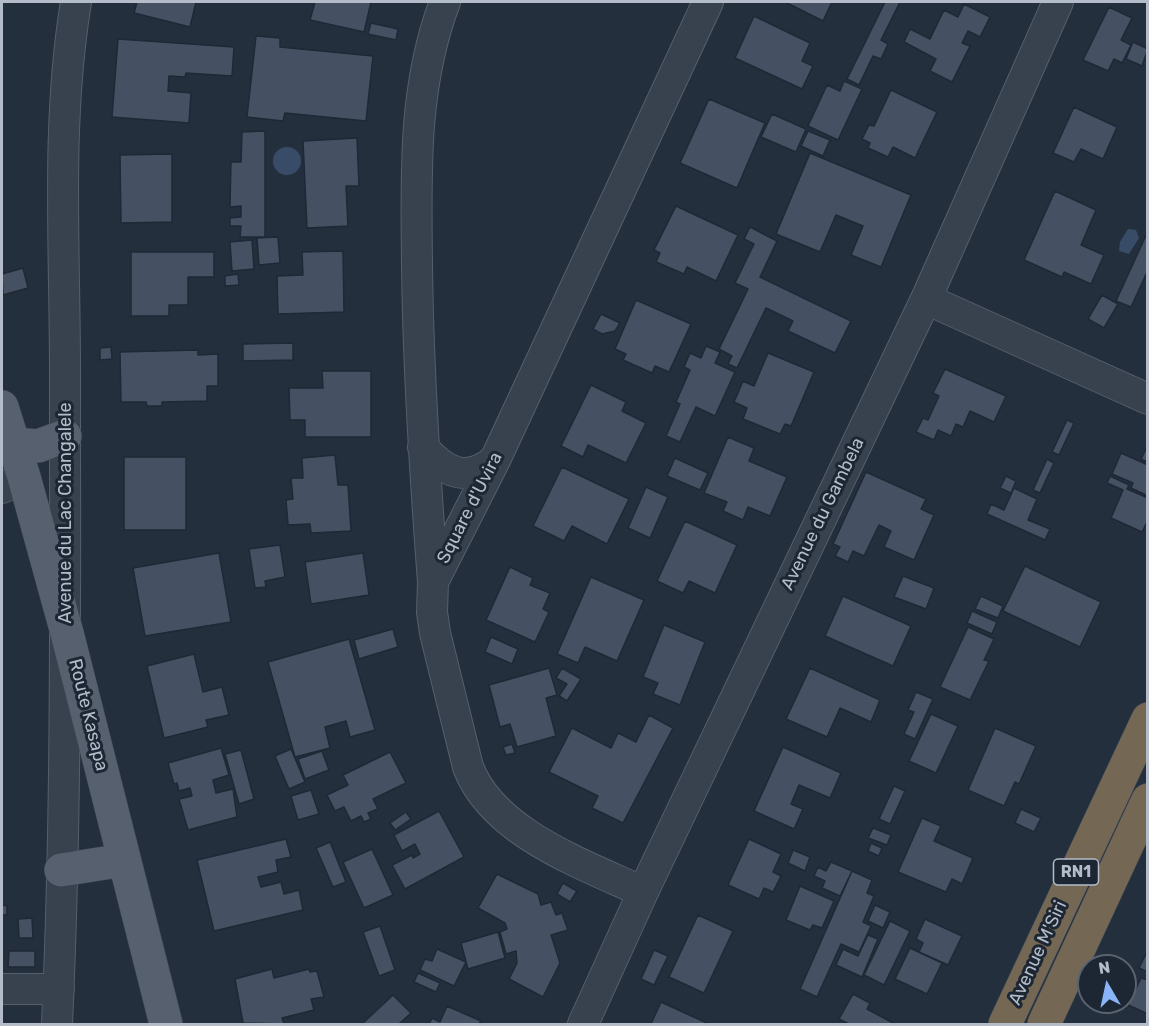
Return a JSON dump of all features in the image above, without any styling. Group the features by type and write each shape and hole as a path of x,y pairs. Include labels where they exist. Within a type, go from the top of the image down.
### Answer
{"highway":[{"name":"Avenue M'Siri","path":"1005,1024 1148,719"},
{"name":"Avenue M'Siri","path":"1044,1024 1148,800"}],"main road":[{"name":"Route Kasapa","path":"2,407 14,444 13,483 67,633 166,1024"},
{"path":"14,444 38,446 65,436"},
{"path":"61,870 124,860"}],"street":[{"name":"Avenue du Lac Changalele","path":"57,1024 67,633 63,178 69,64 76,2"},
{"name":"Square d'Uvira","path":"433,582 418,335 417,123 433,31 445,2"},
{"name":"Square d'Uvira","path":"433,582 495,460 708,2"},
{"name":"Avenue du Gambela","path":"584,1024 643,892 926,299 1058,2"},
{"path":"926,299 1148,399"},
{"path":"423,447 436,462 446,469 459,472 474,472 495,460"},
{"path":"433,582 432,612 435,633 463,748 476,787 498,812 525,832 568,857 643,892"},
{"path":"2,989 59,989"}],"water":[{"path":"287,147 297,151 301,161 297,171 287,175 277,171 273,161 277,151"},
{"path":"1128,229 1136,230 1139,238 1129,254 1119,251 1120,242"}],"building":[{"path":"137,2 196,2 190,27 134,13"},
{"path":"315,2 371,2 364,32 310,20"},
{"path":"785,2 832,2 823,21"},
{"path":"885,2 900,2 881,40 888,44 881,59 873,56 859,85 847,79"},
{"path":"964,4 990,17 980,37 968,31 962,43 970,46 952,82 930,71 936,59 904,42 910,29 930,39 944,10 958,17"},
{"path":"1109,7 1132,18 1121,40 1131,45 1122,63 1114,59 1108,71 1083,60"},
{"path":"754,16 810,43 802,61 813,66 802,89 735,58"},
{"path":"371,23 398,29 396,40 368,34"},
{"path":"256,36 280,38 280,47 373,56 366,121 285,113 283,121 247,117"},
{"path":"118,39 234,47 232,76 186,73 185,77 169,76 168,91 191,93 189,123 112,117"},
{"path":"1133,42 1148,49 1142,66 1126,59"},
{"path":"844,81 862,89 838,140 808,126 827,85 840,91"},
{"path":"891,90 937,112 915,158 893,147 888,157 868,148 870,143 862,139 869,125 874,126"},
{"path":"709,99 765,123 737,188 680,163"},
{"path":"1074,107 1117,127 1103,159 1081,149 1074,162 1053,153"},
{"path":"772,114 806,129 796,152 761,137"},
{"path":"265,131 265,237 240,237 241,226 230,226 230,218 241,217 241,206 230,207 231,162 241,162 242,132"},
{"path":"808,131 830,140 823,156 801,146"},
{"path":"357,138 359,186 346,186 348,226 307,228 303,141"},
{"path":"810,153 911,195 881,267 851,255 863,226 836,215 820,252 776,234"},
{"path":"172,154 172,222 121,223 120,155"},
{"path":"1055,191 1096,210 1081,245 1104,255 1091,284 1064,272 1062,277 1024,260"},
{"path":"676,206 738,235 716,281 687,267 684,274 656,262 660,253 654,250"},
{"path":"750,227 777,241 760,277 851,321 835,353 788,331 793,321 766,308 737,368 728,364 732,356 719,349 748,289 735,283 754,244 744,239"},
{"path":"1148,231 1148,270 1131,307 1116,301"},
{"path":"278,237 280,263 259,265 257,238"},
{"path":"252,240 254,269 232,271 230,242"},
{"path":"343,251 344,312 278,314 277,276 303,275 302,252"},
{"path":"131,252 214,252 214,277 188,277 188,305 169,305 169,316 131,316"},
{"path":"23,268 28,288 3,295 2,274"},
{"path":"238,274 239,285 225,286 225,276"},
{"path":"1102,295 1118,304 1104,328 1088,319"},
{"path":"636,300 691,324 669,372 655,366 652,373 623,360 626,354 615,349"},
{"path":"601,314 620,323 615,331 602,334 593,329"},
{"path":"293,343 293,360 243,361 243,344"},
{"path":"706,346 720,352 715,363 735,372 715,416 696,407 680,442 666,436 680,404 676,402 690,370 684,367 690,353 701,358"},
{"path":"111,347 112,359 100,360 100,348"},
{"path":"198,350 198,355 218,354 218,386 207,386 207,401 162,402 162,406 147,406 146,402 121,402 120,352"},
{"path":"768,353 814,372 791,426 785,424 780,434 743,419 747,408 734,402 743,381 754,386"},
{"path":"945,369 1006,396 994,422 970,411 963,427 956,424 951,436 938,430 934,440 916,432 923,418 928,420 939,396 933,393"},
{"path":"322,371 371,371 371,437 305,437 305,420 290,420 289,388 323,388"},
{"path":"591,385 626,402 622,411 646,423 626,463 588,445 583,457 561,446"},
{"path":"1067,420 1074,423 1059,455 1052,452"},
{"path":"728,437 754,448 749,461 787,477 770,516 748,507 743,520 723,511 727,502 704,493"},
{"path":"1148,445 1148,462 1141,459"},
{"path":"1121,453 1148,465 1148,496 1131,488 1133,483 1112,474"},
{"path":"335,455 338,485 348,485 351,531 311,533 310,524 288,525 286,500 293,499 291,478 303,478 302,458"},
{"path":"124,457 186,457 186,530 124,530"},
{"path":"675,458 708,473 700,490 667,476"},
{"path":"1047,459 1054,463 1040,493 1033,490"},
{"path":"562,467 629,499 607,544 572,526 564,541 533,526"},
{"path":"866,472 926,499 921,509 934,515 914,560 884,547 891,531 879,525 864,556 853,551 848,562 835,556 840,547 833,544"},
{"path":"1006,476 1016,481 1011,493 1000,488"},
{"path":"1110,476 1129,485 1127,489 1148,498 1148,520 1142,532 1111,518 1123,490 1107,483"},
{"path":"646,487 668,497 650,538 628,528"},
{"path":"1014,488 1037,499 1028,520 1050,529 1045,540 987,514 991,504 1004,510"},
{"path":"685,521 737,545 715,593 689,581 683,593 657,581"},
{"path":"280,545 285,577 265,581 266,587 255,588 249,549"},
{"path":"219,553 231,622 145,636 133,568"},
{"path":"363,553 369,595 311,604 305,562"},
{"path":"1025,566 1101,602 1080,647 1003,611"},
{"path":"510,567 533,578 530,585 550,593 543,609 549,612 535,642 486,620"},
{"path":"903,576 934,588 926,609 894,597"},
{"path":"591,577 644,600 617,661 585,647 578,663 557,654"},
{"path":"843,596 911,626 893,666 825,636"},
{"path":"981,596 1003,606 998,618 975,609"},
{"path":"972,611 997,622 992,634 967,623"},
{"path":"664,625 705,642 680,705 653,694 658,683 643,677"},
{"path":"968,627 994,639 984,660 989,661 970,700 940,687"},
{"path":"393,629 398,647 359,659 354,640"},
{"path":"491,637 518,649 512,664 485,652"},
{"path":"349,639 375,730 350,737 346,721 325,727 330,748 295,757 268,662"},
{"path":"194,654 203,692 222,687 229,715 206,720 208,727 164,738 147,666"},
{"path":"549,668 557,695 546,698 556,736 517,747 510,724 500,727 489,685"},
{"path":"562,668 581,679 567,701 559,696 567,684 556,678"},
{"path":"810,668 880,700 871,722 840,708 827,737 786,719"},
{"path":"916,692 933,699 915,739 904,734 914,712 908,710"},
{"path":"931,714 958,726 936,773 909,761"},
{"path":"649,715 673,728 623,823 592,808 598,796 549,772 572,728 611,748 618,733 636,742"},
{"path":"995,728 1036,746 1019,784 1015,782 1004,806 968,790"},
{"path":"512,744 515,753 506,755 503,747"},
{"path":"783,747 841,773 830,798 799,785 791,804 803,809 794,829 754,811"},
{"path":"221,748 229,775 213,780 216,793 233,789 237,817 188,830 179,799 192,796 190,788 179,791 177,783 174,784 168,763"},
{"path":"291,749 305,782 289,789 275,756"},
{"path":"241,750 254,799 239,804 225,754"},
{"path":"322,751 329,770 305,779 298,759"},
{"path":"390,752 406,783 373,799 378,809 368,813 371,819 364,822 361,816 351,821 344,807 335,811 327,795 348,785 343,775"},
{"path":"894,786 905,791 890,824 879,819"},
{"path":"311,790 319,814 298,820 291,796"},
{"path":"1021,809 1041,818 1034,832 1015,823"},
{"path":"439,811 464,857 405,889 392,865 412,855 413,858 420,854 415,844 402,851 394,835"},
{"path":"406,812 411,819 395,830 390,823"},
{"path":"922,818 941,826 934,841 973,858 962,884 952,879 946,892 898,872"},
{"path":"873,828 891,835 887,845 868,838"},
{"path":"286,839 291,857 276,860 278,872 258,877 261,887 281,882 284,894 299,890 303,910 214,931 197,860"},
{"path":"749,839 781,854 773,872 781,876 773,892 764,888 759,899 728,885"},
{"path":"330,842 346,882 333,887 316,848"},
{"path":"871,843 882,848 879,856 868,851"},
{"path":"372,849 393,895 364,908 343,862"},
{"path":"793,850 810,857 805,871 788,863"},
{"path":"831,862 852,871 840,896 822,888 825,881 814,876 818,867 826,871"},
{"path":"852,871 872,880 867,893 874,896 863,922 871,926 859,952 841,944 817,997 800,989"},
{"path":"497,874 538,894 541,905 551,902 556,915 562,913 568,930 551,935 560,963 543,997 509,979 517,963 516,951 506,954 500,932 507,929 505,923 478,908"},
{"path":"563,883 577,891 570,902 557,894"},
{"path":"800,886 834,901 822,928 813,925 810,930 786,920"},
{"path":"2,905 7,906 7,915 2,915"},
{"path":"875,905 890,912 883,928 868,921"},
{"path":"698,915 733,931 704,993 669,977"},
{"path":"32,918 33,938 19,938 18,919"},
{"path":"925,919 962,936 948,965 919,952 923,943 916,939"},
{"path":"890,921 910,931 884,985 864,975"},
{"path":"380,926 395,970 379,976 363,932"},
{"path":"498,932 505,958 468,969 461,943"},
{"path":"868,935 878,939 862,977 836,965 843,949 858,956"},
{"path":"910,948 942,963 927,994 895,979"},
{"path":"437,949 466,962 454,986 420,970 425,959 432,961"},
{"path":"654,950 668,956 654,985 641,979"},
{"path":"1148,950 1148,972 1139,968"},
{"path":"9,951 35,951 35,967 8,967"},
{"path":"272,969 274,978 309,969 310,972 317,971 324,997 311,999 314,1010 282,1018 284,1024 243,1023 235,979"},
{"path":"418,973 440,983 436,992 414,982"},
{"path":"1141,978 1148,980 1148,1014 1137,1009 1137,986"},
{"path":"853,994 870,1003 867,1009 895,1024 849,1024 839,1019"},
{"path":"393,995 411,1013 399,1024 362,1024"},
{"path":"661,1002 709,1024 651,1024"},
{"path":"447,1006 481,1021 479,1024 429,1024 432,1018 440,1022"}]}
